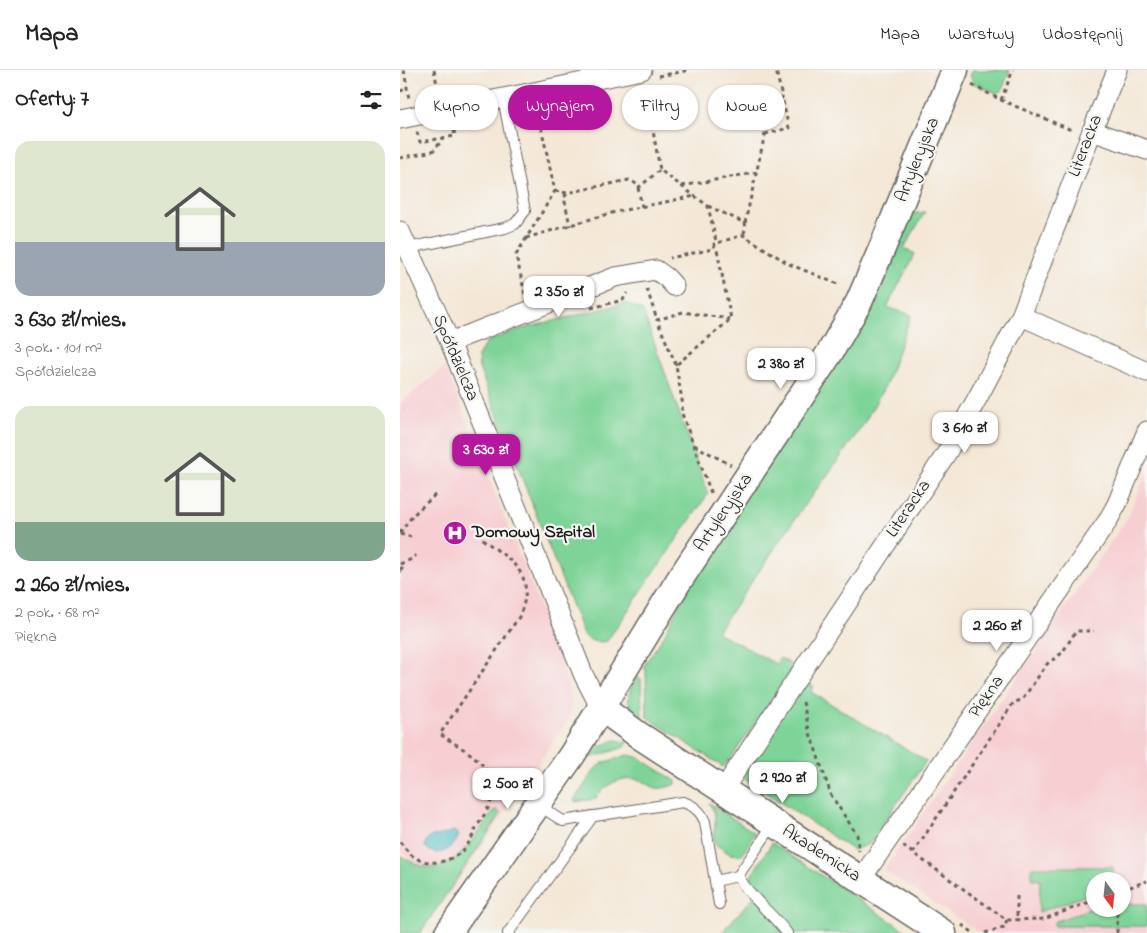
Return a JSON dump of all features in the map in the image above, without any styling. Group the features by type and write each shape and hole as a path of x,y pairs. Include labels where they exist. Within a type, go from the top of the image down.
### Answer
{"street":[{"name":"Literacka","path":"723,790 946,454 978,397 1021,316 1117,70"},
{"name":"Artyleryjska","path":"448,933 572,755 678,582 829,354 854,311 883,246 954,73"},
{"path":"498,99 643,75"},
{"path":"1092,130 1147,150"},
{"name":"Spółdzielcza","path":"400,231 450,342 584,676 600,707"},
{"path":"450,342 615,277 656,270 674,286"},
{"path":"1021,316 1147,372"},
{"name":"Piękna","path":"860,869 890,837 1107,522 1117,504 1147,431"},
{"name":"Akademicka","path":"600,707 640,736 774,823 860,869 943,933"}],"lane":[{"path":"408,248 505,228 515,224 525,210 503,98"},
{"path":"537,805 563,821 683,802 690,804 702,815 705,822 719,904"},
{"path":"508,933 593,816"},
{"path":"715,880 738,876 774,823"},
{"path":"738,876 744,887 787,933"}],"path":[{"path":"404,70 407,89 406,118"},
{"path":"434,70 437,85"},
{"path":"776,70 779,85"},
{"path":"1001,100 1013,70"},
{"path":"954,73 1001,100 1068,129 1092,130"},
{"path":"643,75 660,170 708,206 745,223"},
{"path":"400,91 407,89"},
{"path":"785,110 789,128 785,129"},
{"path":"743,235 768,130"},
{"path":"766,134 781,130"},
{"path":"400,158 433,150 444,138"},
{"path":"638,188 660,170"},
{"path":"682,186 758,172"},
{"path":"555,192 567,194 630,180 638,188 642,207"},
{"path":"567,194 564,197 570,226"},
{"path":"526,238 615,212 695,196"},
{"path":"667,259 713,249 716,241 708,206"},
{"path":"714,244 743,235 789,264 840,285"},
{"path":"714,244 717,250 731,319"},
{"path":"643,285 647,290 676,365 683,406 681,411 712,494"},
{"path":"590,308 624,300 630,287"},
{"path":"657,320 683,312 731,319"},
{"path":"676,365 731,319"},
{"path":"693,445 731,465"},
{"path":"411,537 400,534 413,515 436,494"},
{"path":"400,842 417,859 429,862 445,861 457,855 465,848 490,808 492,790 487,772 482,764 440,734 519,617 526,598 525,582 520,570 481,538"},
{"path":"400,571 404,570 400,566 416,555"},
{"path":"914,853 1014,702 1022,700 1047,664 1062,653 1076,631 1094,630"},
{"path":"798,677 809,730 831,795 857,835 860,869"},
{"path":"890,837 1006,920 1044,919 1086,903"},
{"path":"1131,887 1147,882"},
{"path":"1017,896 1017,920"},
{"path":"1116,933 1117,918"},
{"path":"985,933 1004,927 1006,920"}],"shaded area":[{"name":"Domowy Szpital","path":"445,366 561,661 568,683 571,707 570,717 449,894 400,850 400,404"},
{"path":"1147,471 1147,933 980,933 884,870 1128,517"}],"green space":[{"path":"972,70 1010,70 1002,90 997,93 973,83 970,74"},
{"path":"925,212 904,248 915,254 887,307 911,315 886,384 863,425 804,506 717,632 776,664 780,658 789,663 791,671 723,767 647,717 646,670 643,667 665,634 692,578 907,214"},
{"path":"626,303 643,311 708,494 607,641 597,642 583,634 479,368 478,357 486,342 521,329"},
{"path":"637,677 641,679 642,721 640,723 632,711 629,700 630,689"},
{"path":"806,682 814,687 811,692 926,761 869,844 853,850 743,778 745,769 802,683"},
{"path":"615,740 627,742 624,747 586,759 594,749"},
{"path":"627,755 638,757 676,781 676,784 659,788 636,779 622,779 604,788 595,799 575,802 574,800 597,767"},
{"path":"709,803 755,833 742,855 730,854 715,844 715,816"},
{"path":"496,809 501,814 420,933 400,933 400,855 417,864 432,867 445,865 467,848"},
{"path":"772,843 909,933 721,933 758,892 751,876"},
{"path":"1032,867 1113,867 1113,872 1086,872 1086,895 1039,912 1040,880 1032,879"},
{"path":"1131,904 1147,904 1147,926 1054,926 1054,922 1086,910 1086,918 1131,918"}],"water":[{"path":"454,831 459,835 457,840 445,851 435,853 425,847 426,841 432,836"}],"place":[{"name":"Domowy Szpital","path":"455,533"}]}
